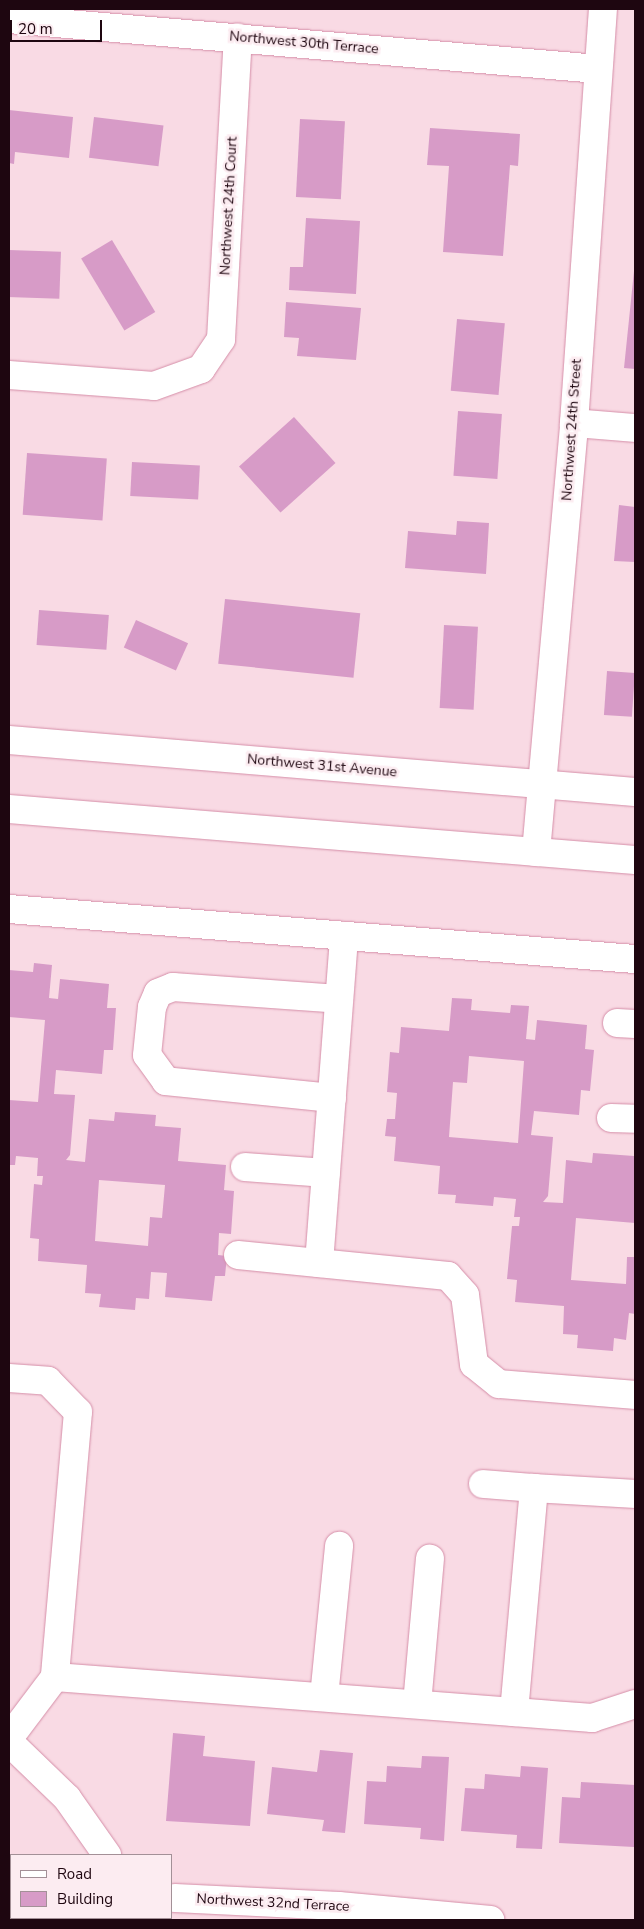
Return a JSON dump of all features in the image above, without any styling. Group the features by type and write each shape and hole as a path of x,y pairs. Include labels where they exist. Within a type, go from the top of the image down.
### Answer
{"street":[{"name":"Northwest 24th Street","path":"536,852 574,423 603,9"},
{"name":"Northwest 30th Terrace","path":"9,19 598,69"},
{"name":"Northwest 24th Court","path":"9,375 154,386 201,369 221,339 238,37"},
{"path":"574,423 635,428"},
{"name":"Northwest 31st Avenue","path":"9,740 635,792"},
{"path":"9,809 635,860"},
{"path":"9,909 635,959"},
{"path":"319,1263 344,936"},
{"path":"332,1098 166,1082 147,1055 152,1007 158,993 173,987 339,998"},
{"path":"245,1167 326,1173"},
{"path":"238,1255 448,1276 465,1295 474,1364 499,1384 635,1395"},
{"path":"9,1378 48,1381 78,1412 55,1676 9,1740 67,1798 106,1854"},
{"path":"483,1484 635,1494"},
{"path":"514,1712 534,1488"},
{"path":"324,1697 339,1546"},
{"path":"417,1704 430,1559"},
{"path":"55,1676 592,1718 635,1704"},
{"name":"Northwest 32nd Terrace","path":"175,1898 339,1913 490,1920"}],"building":[{"path":"9,110 73,117 69,158 15,152 14,164 9,163"},
{"path":"94,117 163,126 158,166 89,158"},
{"path":"300,119 345,121 341,199 296,197"},
{"path":"430,128 520,134 518,166 510,165 503,256 443,252 449,166 427,165"},
{"path":"306,218 360,221 356,294 289,290 290,267 303,267"},
{"path":"112,240 155,312 124,331 81,259"},
{"path":"9,250 61,252 59,299 9,297"},
{"path":"635,271 635,369 624,368"},
{"path":"286,302 361,308 356,360 297,356 299,338 284,337"},
{"path":"457,319 505,323 499,395 451,391"},
{"path":"458,411 502,414 497,479 453,476"},
{"path":"294,417 335,463 280,513 239,467"},
{"path":"27,453 107,459 102,520 23,515"},
{"path":"132,462 200,466 198,500 130,496"},
{"path":"619,505 635,507 635,562 614,561"},
{"path":"457,521 489,523 486,574 405,568 408,531 456,535"},
{"path":"225,599 360,613 353,678 218,664"},
{"path":"39,610 109,615 106,650 37,645"},
{"path":"136,620 188,643 176,671 124,647"},
{"path":"444,625 478,627 474,710 440,708"},
{"path":"607,671 635,673 632,717 604,715"},
{"path":"34,963 52,965 49,998 58,999 60,979 109,984 107,1008 116,1008 113,1050 104,1050 102,1074 56,1070 54,1094 75,1095 70,1155 66,1160 85,1162 89,1119 114,1121 115,1112 156,1115 155,1126 181,1128 178,1161 226,1165 224,1190 234,1191 231,1234 219,1233 218,1255 227,1256 225,1276 215,1276 212,1301 165,1297 167,1273 151,1272 149,1299 136,1298 135,1310 99,1307 101,1294 85,1293 87,1265 38,1261 39,1239 30,1238 34,1184 42,1185 43,1176 37,1176 38,1158 16,1156 15,1165 9,1165 9,1100 38,1102 45,1020 9,1017 9,970 33,972","holes":["99,1180 165,1185 162,1218 150,1217 148,1246 95,1241"]},
{"path":"452,998 472,999 471,1010 510,1013 511,1005 529,1006 526,1039 535,1040 537,1020 587,1025 585,1049 594,1050 590,1091 581,1090 579,1115 534,1111 531,1135 553,1137 548,1196 543,1202 563,1203 566,1160 592,1163 593,1153 634,1156 635,1223 576,1218 571,1280 626,1284 627,1257 635,1257 635,1314 629,1313 626,1340 614,1338 613,1351 577,1348 578,1335 563,1334 564,1306 515,1302 517,1280 507,1279 512,1226 519,1226 520,1217 514,1217 516,1199 494,1197 493,1206 455,1203 456,1195 438,1194 440,1166 394,1161 396,1137 385,1136 387,1119 395,1119 397,1093 387,1092 390,1052 399,1053 401,1027 449,1031","holes":["469,1056 524,1061 518,1143 449,1137 453,1082 467,1083"]},
{"path":"173,1733 205,1736 203,1756 255,1761 250,1826 166,1821"},
{"path":"320,1750 353,1753 345,1833 322,1831 324,1820 267,1814 272,1767 317,1772"},
{"path":"422,1756 449,1757 444,1841 420,1839 421,1828 364,1824 367,1781 386,1782 387,1766 421,1768"},
{"path":"521,1766 548,1768 542,1849 516,1848 517,1835 461,1831 465,1788 484,1789 485,1774 520,1777"},
{"path":"581,1782 635,1785 634,1847 559,1843 562,1797 580,1798"}]}
